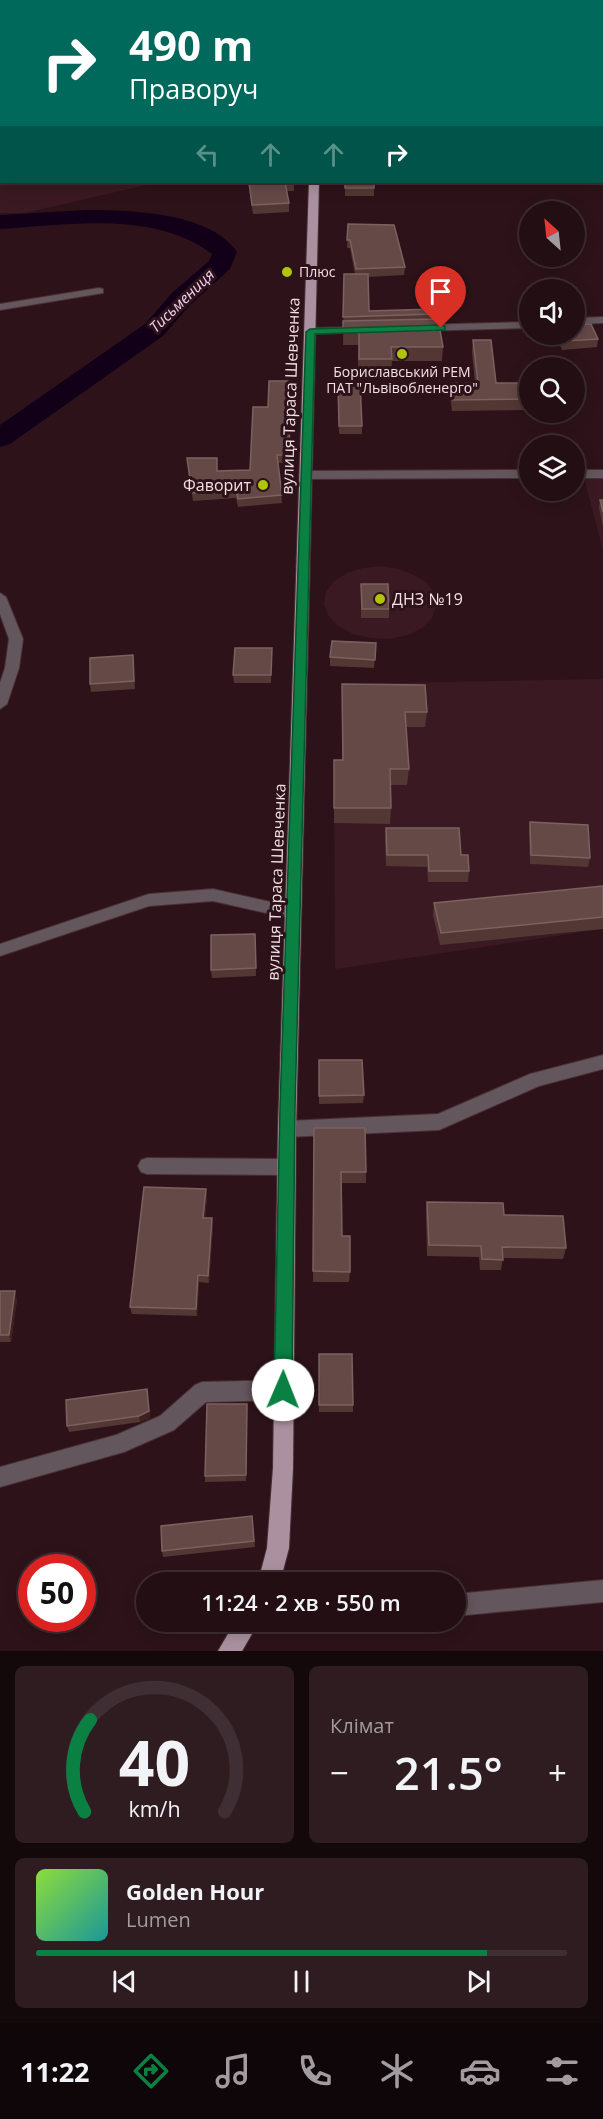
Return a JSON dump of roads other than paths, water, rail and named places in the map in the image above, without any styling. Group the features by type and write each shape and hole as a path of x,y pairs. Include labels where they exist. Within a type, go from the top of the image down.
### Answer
{"main road":[{"name":"вулиця Тараса Шевченка","path":"271,1572 278,1548 281,1521 286,1167 314,183"},
{"path":"229,1651 241,1632"}],"street":[{"path":"0,307 99,291"},
{"path":"585,321 603,320"},
{"path":"402,329 519,325"},
{"path":"310,332 368,330"},
{"path":"305,475 519,474"},
{"path":"585,474 603,474"},
{"path":"0,597 16,639 12,668 0,705"},
{"path":"0,656 12,668"},
{"path":"0,950 149,900 213,895 293,913"},
{"path":"287,1129 439,1122 536,1079 603,1062"},
{"path":"147,1166 286,1167"},
{"path":"0,1477 117,1445 167,1423 202,1392 283,1390"},
{"path":"466,1604 603,1591"}],"waterway":[{"name":"Тисьмениця","path":"0,222 86,217 149,220 178,226 204,237 225,252 221,264 181,299 154,330 0,438"}],"place":[{"name":"Плюс","path":"287,272"},
{"name":"Бориславський РЕМ ПАТ \"Львівобленерго\"","path":"402,354"},
{"name":"Фаворит","path":"263,485"},
{"name":"ДНЗ №19","path":"380,599"}]}
